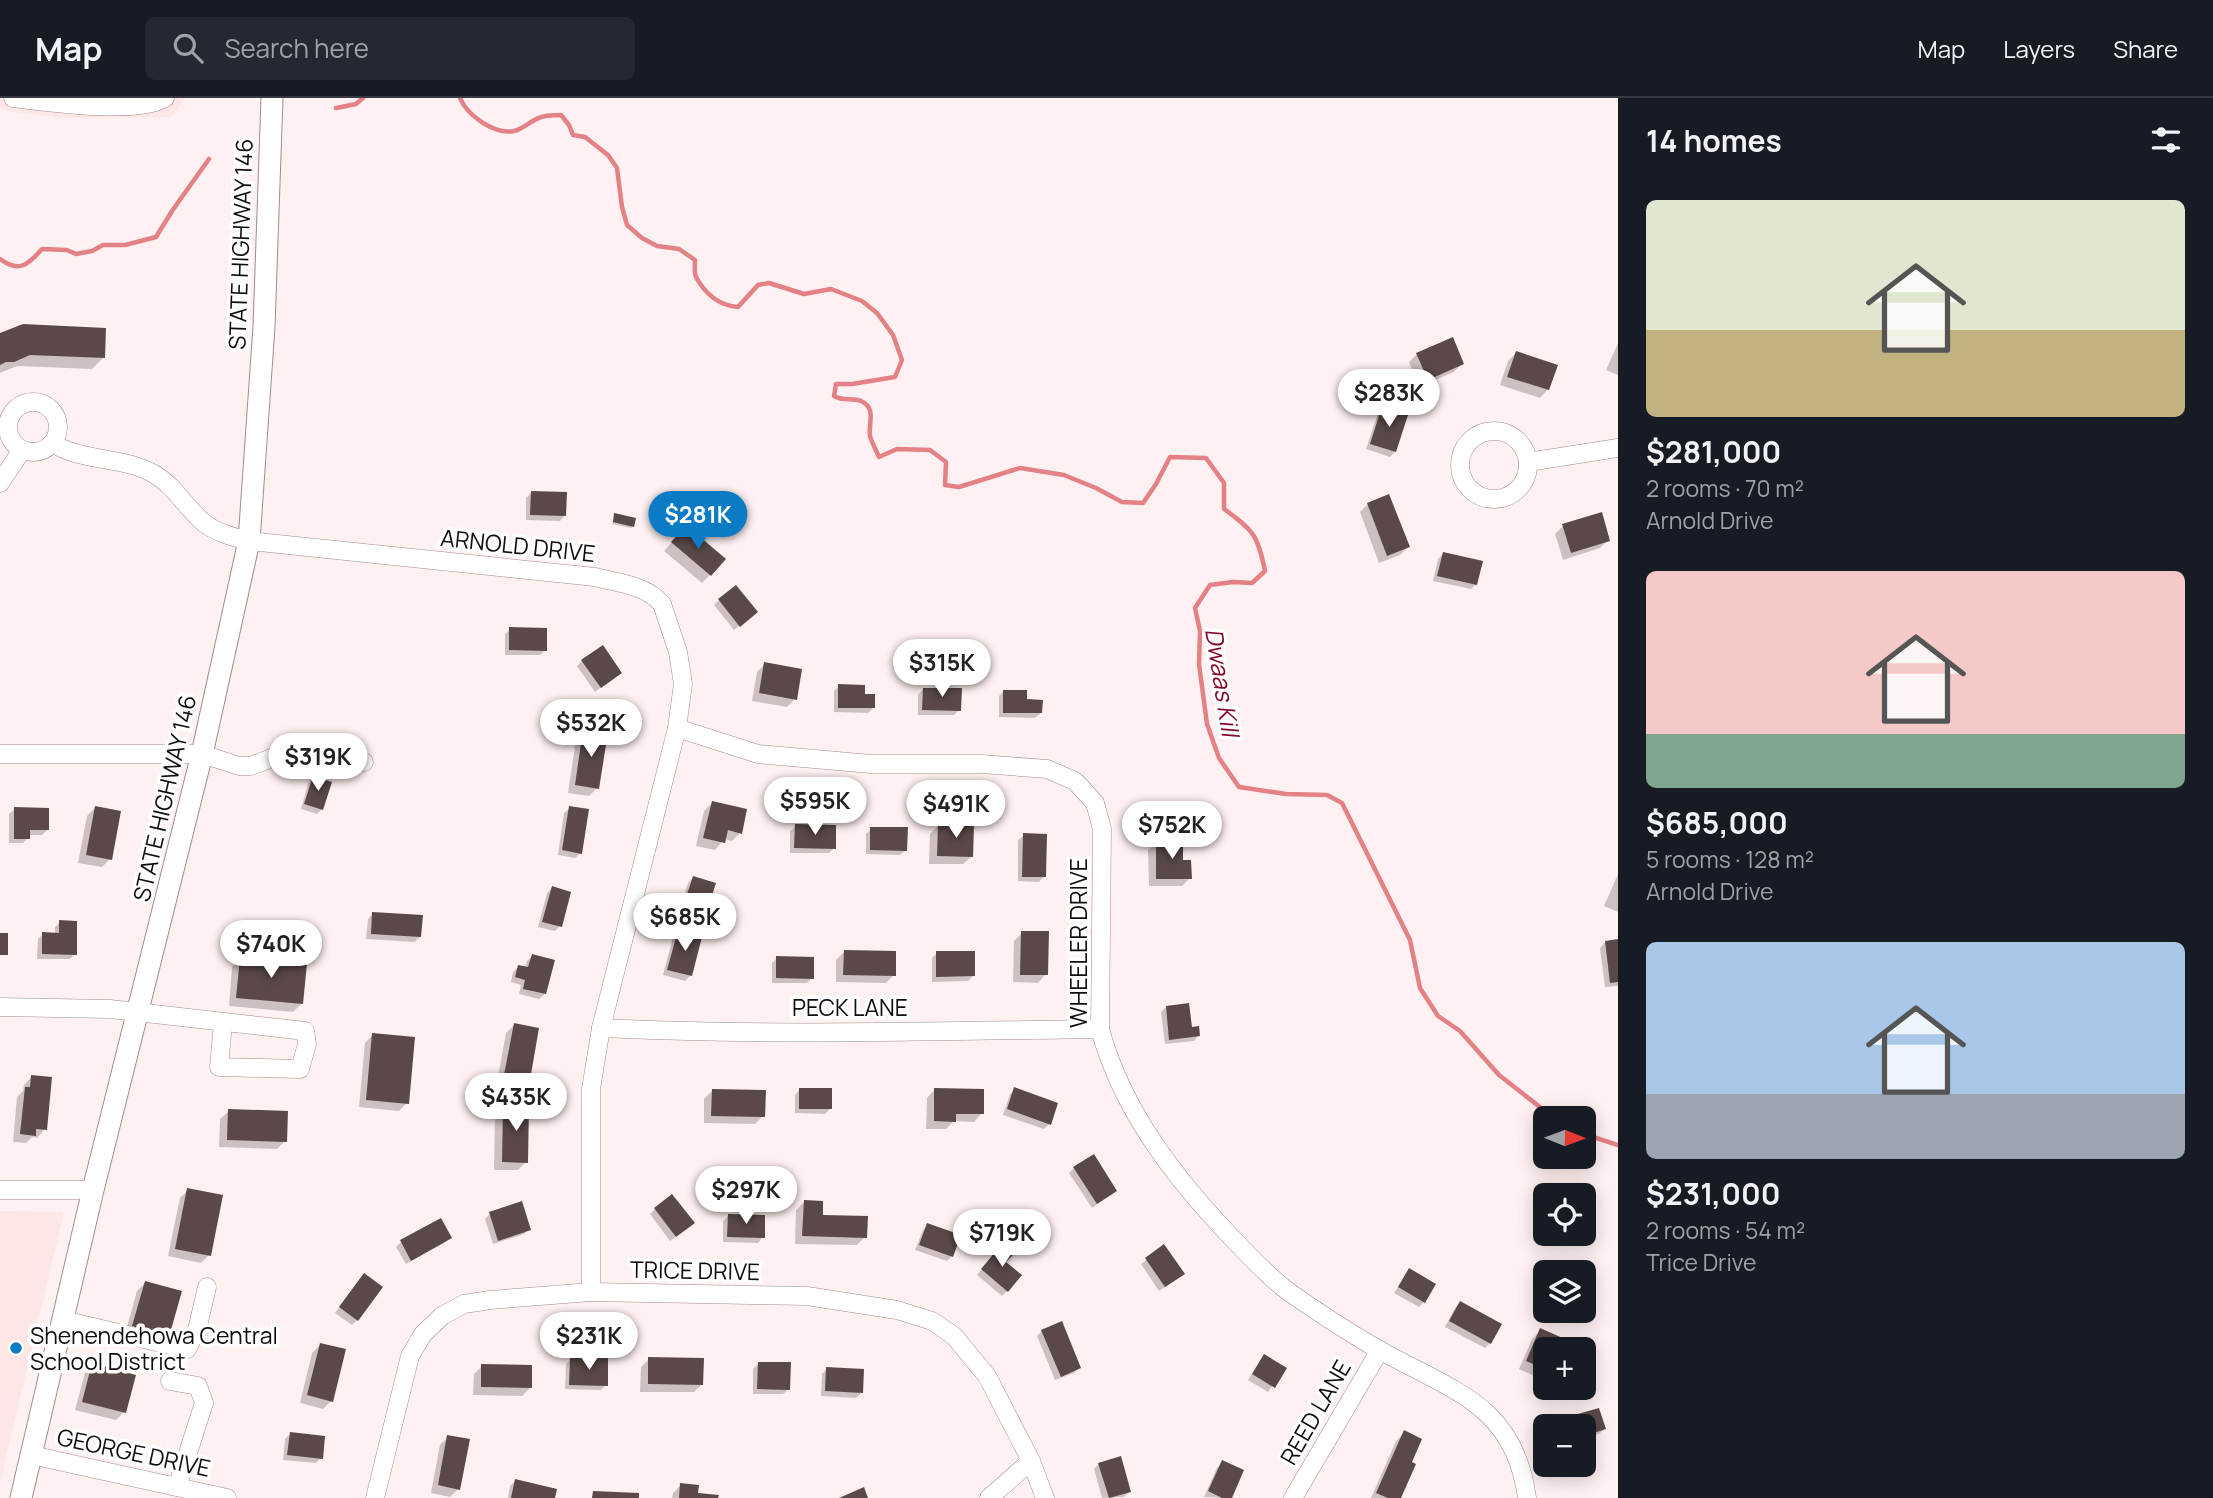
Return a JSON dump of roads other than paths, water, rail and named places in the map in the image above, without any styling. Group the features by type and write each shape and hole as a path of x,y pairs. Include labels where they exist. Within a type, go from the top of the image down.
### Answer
{"main road":[{"name":"STATE HIGHWAY 146","path":"21,1498 93,1189 202,754 248,541 264,327 272,98"}],"street":[{"path":"13,98 100,107 160,101 165,98"},
{"path":"25,403 44,405 57,419 58,429 52,443 41,451 22,450 14,444 4,425 16,408 25,403"},
{"name":"ARNOLD DRIVE","path":"52,443 67,450 146,470 170,486 204,523 226,535 248,541 594,577 641,589 662,604 678,652 682,684 677,728 601,1028 591,1089 591,1292"},
{"path":"1528,462 1618,448"},
{"path":"0,483 22,450"},
{"name":"WHEELER DRIVE","path":"677,728 758,754 871,764 981,764 1047,769 1075,781 1096,803 1102,829 1100,1030 1108,1059 1130,1107 1170,1165 1216,1222 1288,1291 1380,1350 1465,1396 1489,1413 1502,1429 1520,1463 1527,1498"},
{"path":"0,754 202,754 239,766 251,766 292,750 365,762"},
{"path":"0,1007 110,1009 305,1031 307,1044 300,1069 219,1067 223,1023"},
{"name":"PECK LANE","path":"601,1028 829,1032 1100,1030"},
{"path":"0,1190 93,1189"},
{"path":"63,1320 187,1349 197,1330 207,1287"},
{"name":"TRICE DRIVE","path":"375,1498 410,1356 422,1334 442,1316 464,1304 591,1292 807,1296 897,1310 932,1321 954,1336 987,1376 1031,1461 1045,1498"},
{"name":"REED LANE","path":"1293,1498 1380,1350"},
{"path":"170,1381 198,1386 204,1403 177,1487"},
{"name":"GEORGE DRIVE","path":"31,1455 227,1498"},
{"path":"989,1498 1031,1461"}],"waterway":[{"name":"Dwaas Kill","path":"336,108 356,104 363,98"},
{"name":"Dwaas Kill","path":"460,98 475,117 498,130 514,131 541,117 561,115 573,135 585,137 608,155 617,168 627,225 657,246 679,249 695,260 696,277 708,294 719,302 738,307 758,285 769,283 804,294 831,289 862,301 877,313 893,335 902,360 895,377 836,384 834,396 861,401 869,408 870,436 879,457 897,449 930,450 946,462 945,485 959,487 1020,468 1064,475 1122,502 1143,503 1170,457 1206,458 1224,483 1224,509 1253,534 1265,571 1252,583 1210,585 1195,608 1200,631 1199,664 1207,724 1219,758 1239,787 1286,794 1327,795 1342,803 1410,940 1420,988 1438,1016 1460,1031 1499,1075 1539,1106"},
{"name":"Dwaas Kill","path":"0,259 18,266 28,263 42,249 67,250 76,254 92,251 103,245 125,245 156,237 209,159"},
{"name":"Dwaas Kill","path":"1596,1138 1618,1145"}],"place":[{"name":"Shenendehowa Central School District","path":"16,1348"}]}
